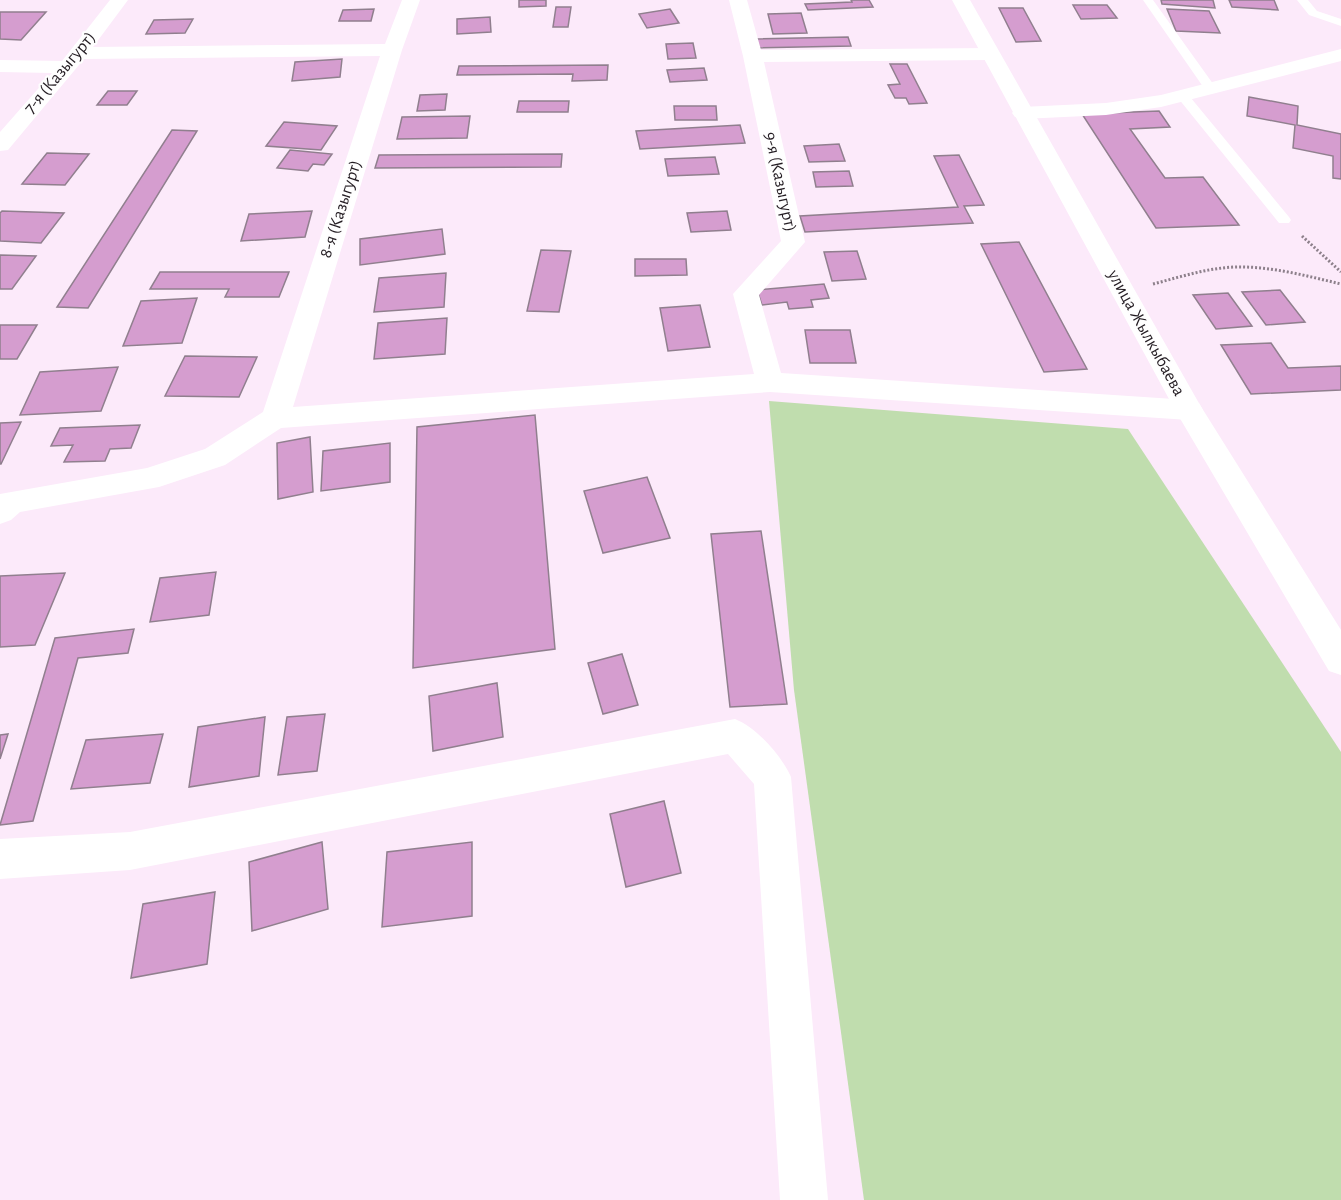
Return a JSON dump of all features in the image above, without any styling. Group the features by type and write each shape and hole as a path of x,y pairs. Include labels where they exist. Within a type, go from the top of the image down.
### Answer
{"street":[{"name":"7-я (Казыгурт)","path":"0,145 73,60 119,0"},
{"name":"8-я (Казыгурт)","path":"275,418 392,50 411,0"},
{"name":"9-я (Казыгурт)","path":"738,0 753,56 793,242 746,294 770,382"},
{"name":"улица Жылкыбаева","path":"961,0 1189,410 1341,660"},
{"path":"0,66 73,60 392,50"},
{"path":"753,56 989,54"},
{"path":"1022,113 1106,109 1182,95 1341,55"},
{"path":"0,512 11,502 148,479 215,457 275,418 770,382 1189,410"},
{"path":"0,859 130,850 735,736 772,777 804,1200"}],"lane":[{"path":"1148,0 1210,88"},
{"path":"1302,0 1313,13 1341,24"},
{"path":"1182,95 1284,220"}],"path":[{"path":"1284,220 1341,272"},
{"path":"1123,292 1179,276 1235,267 1294,273 1341,284"}],"green space":[{"path":"769,401 1128,429 1341,752 1341,1200 864,1200 794,690"}],"building":[{"path":"519,0 546,0 546,6 519,7"},
{"path":"851,0 869,0 873,7 808,10 805,4 852,2"},
{"path":"1161,0 1213,0 1215,8 1162,4"},
{"path":"1229,0 1274,0 1278,10 1232,7"},
{"path":"1073,5 1107,5 1117,18 1081,19"},
{"path":"556,7 571,7 568,27 553,27"},
{"path":"999,8 1023,8 1041,41 1016,42"},
{"path":"374,9 371,21 339,21 343,10"},
{"path":"670,9 679,23 647,28 639,14"},
{"path":"1167,9 1209,11 1220,33 1176,31"},
{"path":"0,12 46,12 21,40 0,39"},
{"path":"801,13 807,33 773,34 768,14"},
{"path":"490,17 491,32 457,34 457,19"},
{"path":"193,19 185,33 146,34 154,20"},
{"path":"848,37 851,46 755,48 754,39"},
{"path":"693,43 696,58 668,59 666,44"},
{"path":"342,59 340,77 292,81 295,62"},
{"path":"890,64 907,64 927,103 909,104 906,98 895,98 888,85 900,84"},
{"path":"608,65 607,80 572,81 573,74 457,75 459,66"},
{"path":"704,68 707,80 670,82 667,70"},
{"path":"108,91 137,91 127,105 97,105"},
{"path":"447,94 445,110 417,111 420,95"},
{"path":"1249,97 1298,106 1297,125 1341,134 1341,179 1333,178 1333,156 1293,148 1295,125 1247,116"},
{"path":"519,101 569,101 568,112 517,112"},
{"path":"674,106 716,106 717,120 675,120"},
{"path":"1159,111 1170,127 1130,129 1165,178 1203,177 1239,225 1156,228 1082,114"},
{"path":"470,116 467,138 397,139 402,117"},
{"path":"284,122 337,126 321,150 266,146"},
{"path":"740,125 745,143 640,149 636,131"},
{"path":"172,130 197,131 88,308 57,307"},
{"path":"839,144 845,161 809,162 804,146"},
{"path":"290,150 332,154 324,165 313,164 308,171 277,168"},
{"path":"47,153 89,154 65,185 22,184"},
{"path":"562,154 561,167 375,168 379,155"},
{"path":"959,155 984,205 964,206 973,223 805,232 800,216 958,207 934,156"},
{"path":"715,157 719,174 668,176 665,159"},
{"path":"849,171 853,186 816,187 813,172"},
{"path":"2,211 64,213 41,243 0,241 0,213"},
{"path":"312,211 305,237 241,241 249,214"},
{"path":"727,211 731,230 691,232 687,213"},
{"path":"442,229 445,254 360,265 360,239"},
{"path":"1019,242 1087,369 1044,372 981,244"},
{"path":"541,250 571,251 559,312 527,311"},
{"path":"857,251 866,279 832,281 824,252"},
{"path":"0,255 36,256 12,289 0,289"},
{"path":"635,259 686,259 687,275 635,276"},
{"path":"160,272 289,272 279,297 225,297 229,289 150,289"},
{"path":"446,273 444,307 374,312 379,278"},
{"path":"824,284 829,298 811,300 813,307 789,309 787,302 762,305 757,290"},
{"path":"1280,290 1305,322 1266,325 1242,292"},
{"path":"1228,293 1252,326 1216,329 1193,295"},
{"path":"197,298 182,343 123,346 141,301"},
{"path":"700,305 710,347 668,351 660,308"},
{"path":"447,318 445,354 374,359 378,323"},
{"path":"0,325 37,325 17,359 0,359"},
{"path":"805,330 850,330 856,363 810,363"},
{"path":"1271,343 1288,368 1341,366 1341,390 1251,394 1221,345"},
{"path":"185,356 257,357 239,397 165,396"},
{"path":"118,367 101,411 20,415 40,372"},
{"path":"535,415 555,649 413,668 417,427"},
{"path":"21,422 1,464 0,464 0,423"},
{"path":"140,425 131,448 110,449 105,461 64,462 73,445 51,446 60,428"},
{"path":"310,437 313,492 278,499 277,443"},
{"path":"390,443 390,482 321,491 323,451"},
{"path":"647,477 670,538 603,553 584,491"},
{"path":"761,531 787,704 730,707 711,534"},
{"path":"216,572 209,615 150,622 160,578"},
{"path":"65,573 35,645 0,647 0,576"},
{"path":"134,629 128,653 78,658 33,821 0,825 55,638"},
{"path":"622,654 638,705 603,714 588,663"},
{"path":"497,683 503,737 433,751 429,696"},
{"path":"325,714 317,771 278,775 287,717"},
{"path":"265,717 259,776 189,787 198,727"},
{"path":"8,734 0,759 0,735"},
{"path":"163,734 150,783 71,789 86,740"},
{"path":"664,801 681,873 626,887 610,814"},
{"path":"322,842 328,909 252,931 249,862"},
{"path":"472,842 472,916 382,927 387,852"},
{"path":"215,892 207,964 131,978 143,904"}]}
